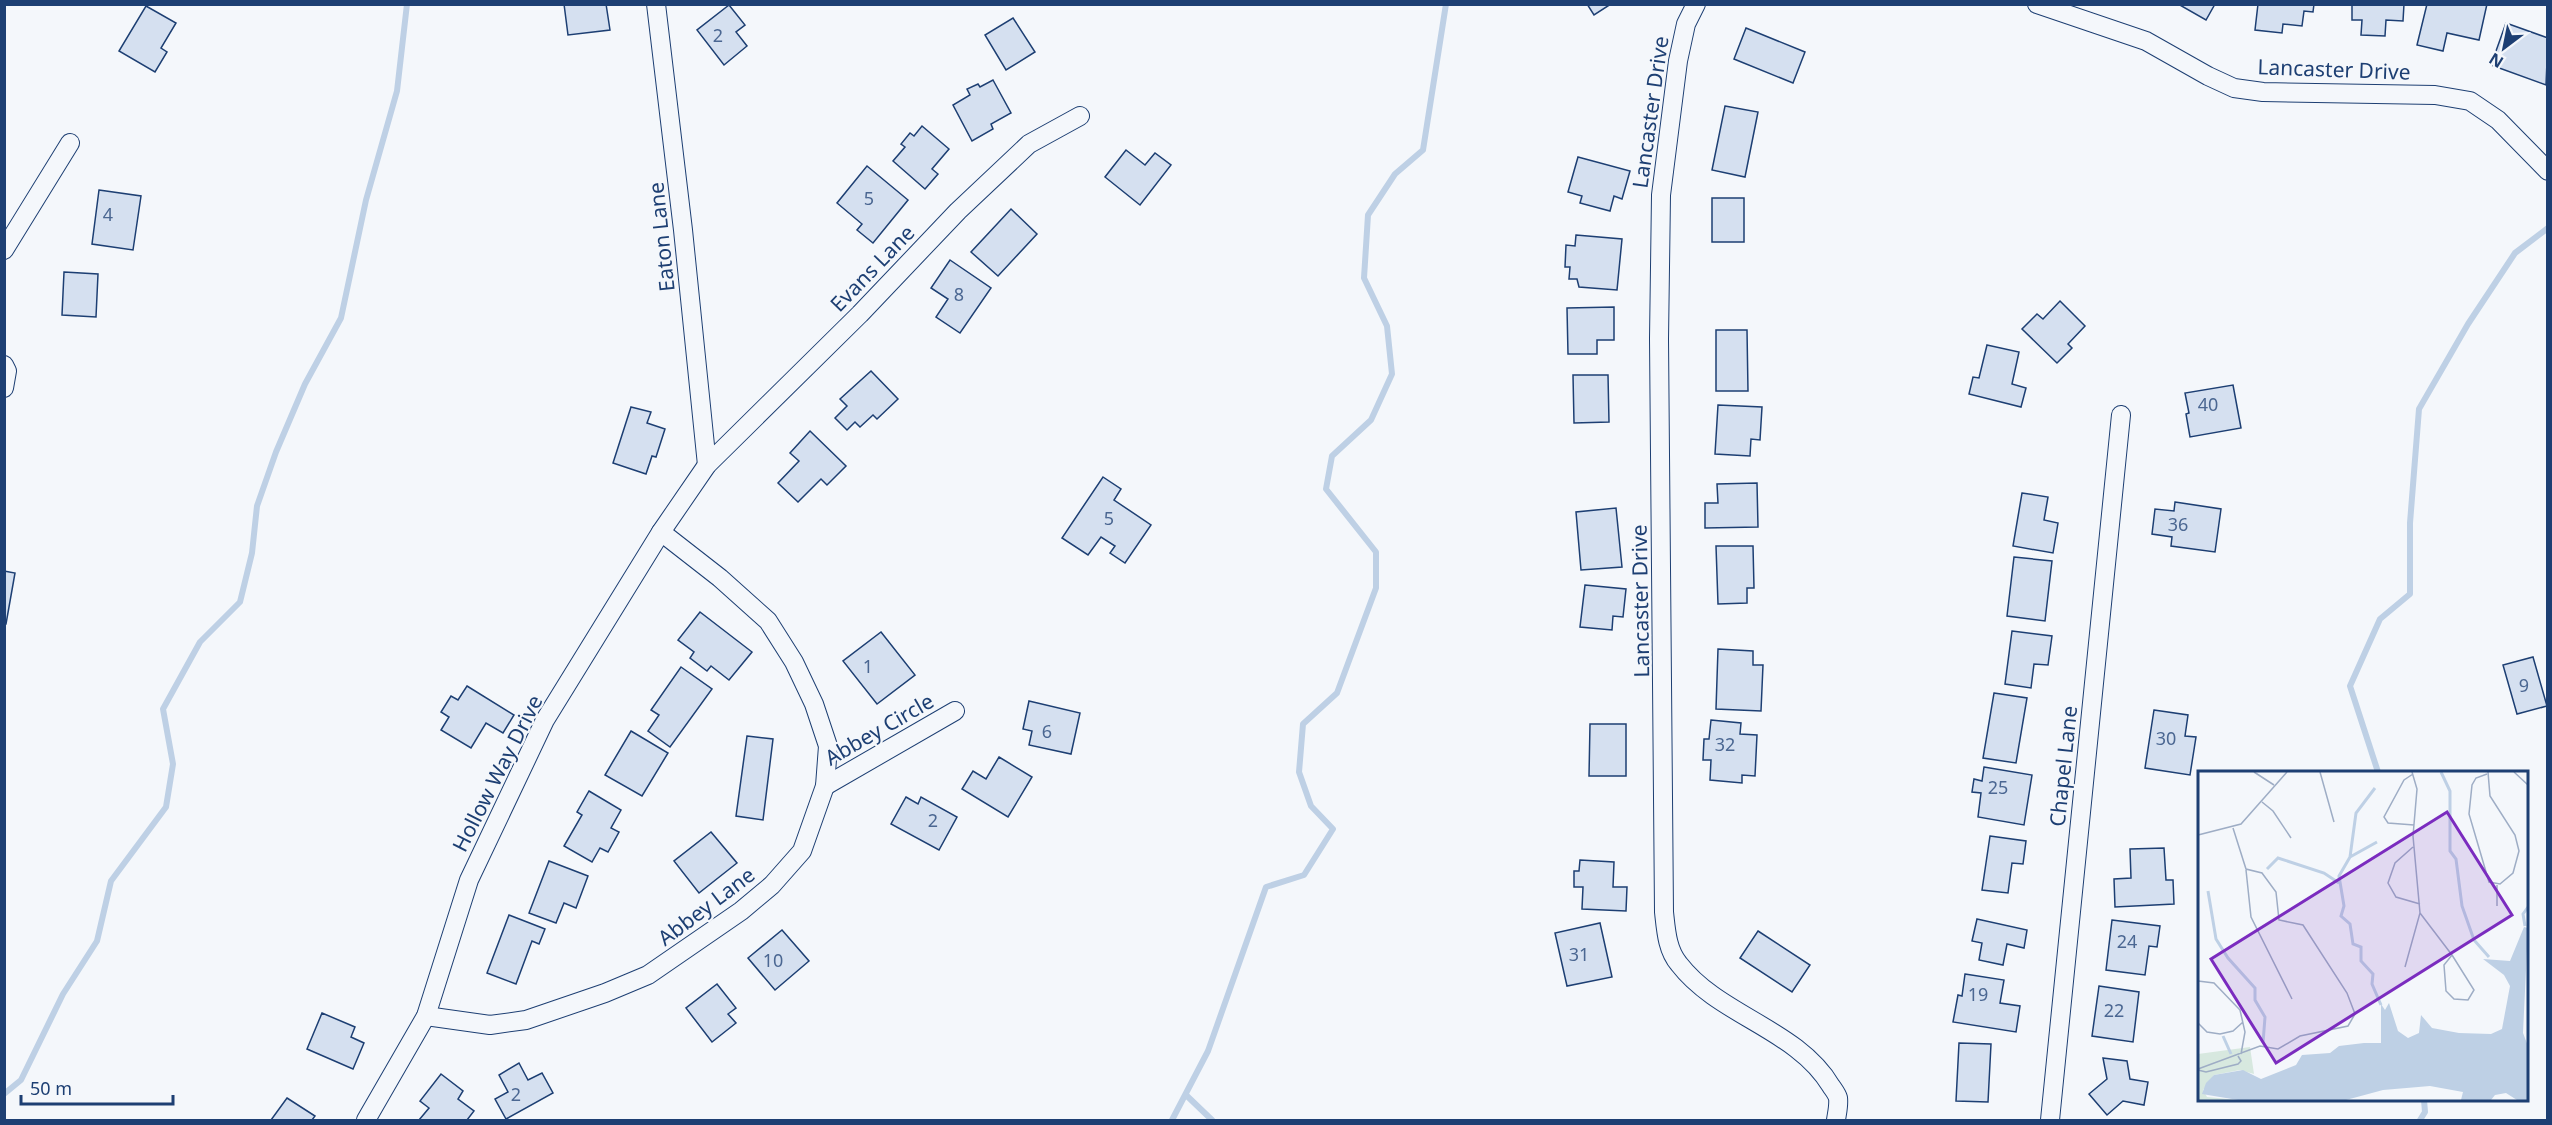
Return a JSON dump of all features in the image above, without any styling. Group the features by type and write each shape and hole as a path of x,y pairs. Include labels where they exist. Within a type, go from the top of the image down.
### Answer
{"street":[{"name":"Eaton Lane","path":"657,4 683,231 706,465"},
{"name":"Lancaster Drive","path":"1696,4 1686,24 1678,61 1661,195 1659,339 1664,912 1667,940 1678,963 1697,982 1719,999 1803,1053 1824,1074 1838,1096 1836,1120"},
{"name":"Lancaster Drive","path":"2037,4 2146,41 2234,88 2263,92 2435,95 2470,101 2498,120 2547,171"},
{"name":"Evans Lane","path":"706,465 860,314 958,211 1029,144 1080,116"},
{"path":"4,250 70,143"},
{"path":"4,365 8,371 4,388"},
{"name":"Chapel Lane","path":"2049,1120 2121,415"},
{"name":"Hollow Way Drive","path":"366,1120 426,1016 469,880 545,720 661,532 706,465"},
{"name":"Abbey Lane","path":"426,1016 490,1025 526,1020 605,993 648,975 741,912 772,885 802,851 825,786 828,746 814,704 794,662 768,621 720,578 661,532"},
{"name":"Abbey Circle","path":"825,786 955,711"}],"building":[{"path":"564,4 606,4 610,30 568,35"},
{"path":"1587,4 1611,4 1594,15"},
{"path":"2178,4 2215,4 2206,20"},
{"path":"2258,4 2314,4 2313,12 2304,11 2302,26 2283,24 2282,33 2255,30"},
{"path":"2352,4 2404,4 2403,21 2386,20 2385,36 2361,35 2362,20 2352,20"},
{"path":"2427,4 2487,4 2479,40 2447,33 2443,51 2417,45"},
{"path":"729,5 745,25 736,32 747,46 724,65 697,30"},
{"path":"146,6 176,23 161,48 167,52 155,72 119,51"},
{"path":"1013,18 1035,52 1006,70 985,35"},
{"path":"2506,23 2548,38 2546,85 2491,65"},
{"path":"1746,28 1805,52 1793,83 1734,59"},
{"path":"993,80 1011,113 991,124 993,129 972,141 953,105 970,95 967,89 978,84 980,87"},
{"path":"1725,106 1758,112 1745,177 1712,170"},
{"path":"922,126 949,149 932,169 938,174 925,189 893,161 905,147 901,144 910,133 914,136"},
{"path":"1126,150 1145,165 1155,153 1171,165 1140,205 1105,177"},
{"path":"1578,157 1630,171 1622,199 1614,196 1610,211 1580,203 1582,196 1568,192"},
{"path":"867,166 908,200 873,243 857,230 862,224 837,203"},
{"path":"99,190 141,196 133,250 92,244"},
{"path":"1712,198 1744,198 1744,242 1712,242"},
{"path":"1011,209 1037,234 998,276 971,252"},
{"path":"1576,235 1622,239 1617,290 1579,287 1577,279 1569,279 1570,267 1565,267 1566,245 1575,246"},
{"path":"950,260 991,288 960,333 936,317 948,299 931,288"},
{"path":"64,272 98,274 96,317 62,315"},
{"path":"2060,301 2085,326 2068,344 2072,348 2057,363 2022,329 2037,314 2043,319"},
{"path":"1614,307 1614,340 1597,340 1597,354 1568,354 1567,308"},
{"path":"1716,330 1747,330 1748,391 1716,391"},
{"path":"1987,345 2019,352 2012,384 2026,388 2021,407 1969,394 1973,377 1979,378"},
{"path":"871,371 898,399 877,419 873,415 860,427 855,422 847,430 835,418 847,406 840,399"},
{"path":"1573,375 1608,375 1609,422 1574,423"},
{"path":"2233,385 2241,428 2190,437 2185,393"},
{"path":"1718,405 1762,407 1760,440 1751,439 1750,456 1715,454"},
{"path":"631,407 651,412 647,423 665,429 656,457 652,456 646,474 613,463"},
{"path":"810,431 846,466 827,485 821,479 798,502 778,483 799,461 790,453"},
{"path":"1103,477 1121,489 1114,500 1151,525 1125,563 1110,553 1115,546 1101,537 1088,555 1062,538"},
{"path":"1757,483 1758,527 1705,528 1705,503 1718,503 1717,484"},
{"path":"2022,493 2048,497 2044,520 2058,523 2053,553 2013,546"},
{"path":"2175,502 2221,509 2215,552 2171,546 2172,537 2152,534 2155,509 2174,511"},
{"path":"1616,508 1622,567 1581,570 1576,512"},
{"path":"1716,546 1753,546 1754,588 1747,588 1747,603 1718,604"},
{"path":"2014,557 2052,561 2045,621 2007,616"},
{"path":"4,571 15,573 6,624 4,624"},
{"path":"1585,585 1626,589 1623,617 1613,616 1612,630 1580,627"},
{"path":"700,612 752,652 729,680 711,666 707,671 690,658 694,652 678,640"},
{"path":"2012,631 2052,636 2048,665 2034,664 2031,688 2005,684"},
{"path":"881,632 915,675 877,704 843,661"},
{"path":"1718,649 1753,651 1753,665 1763,665 1761,711 1716,709"},
{"path":"2533,657 2547,706 2517,714 2503,665"},
{"path":"681,667 712,689 670,747 648,731 659,715 651,710"},
{"path":"467,686 514,715 503,733 486,723 471,748 441,730 449,717 441,712 451,696 458,700"},
{"path":"1994,693 2027,698 2016,763 1983,758"},
{"path":"1029,701 1080,713 1071,754 1029,745 1032,731 1023,729"},
{"path":"2154,710 2188,715 2185,736 2196,737 2190,775 2145,768"},
{"path":"1711,720 1741,723 1740,734 1757,735 1755,776 1742,775 1742,783 1710,780 1711,760 1703,760 1704,739 1709,739"},
{"path":"1590,724 1626,724 1626,776 1589,776"},
{"path":"631,731 668,753 642,796 605,775"},
{"path":"747,736 773,739 763,820 736,816"},
{"path":"999,757 1032,777 1008,817 962,789 973,771 986,779"},
{"path":"1984,767 2032,775 2024,825 1978,817 1981,793 1972,792 1974,779 1982,781"},
{"path":"589,791 621,810 611,828 619,832 608,852 600,848 592,862 564,846 582,815 577,812"},
{"path":"906,797 918,804 921,797 957,817 939,850 891,824"},
{"path":"711,832 737,863 699,893 674,861"},
{"path":"1990,836 2026,841 2023,864 2012,863 2008,893 1982,890"},
{"path":"2164,848 2166,880 2173,880 2174,904 2115,907 2114,879 2131,878 2130,849"},
{"path":"1580,860 1614,862 1613,887 1627,887 1626,911 1582,909 1583,887 1574,887 1574,871 1579,871"},
{"path":"549,861 588,876 576,908 564,903 556,923 529,913"},
{"path":"509,915 545,929 539,944 532,941 516,984 487,973"},
{"path":"1977,919 2027,930 2024,948 2007,944 2003,965 1979,960 1982,943 1972,941"},
{"path":"2112,920 2160,926 2157,947 2149,946 2145,975 2106,970"},
{"path":"1600,923 1612,977 1567,986 1555,933"},
{"path":"782,930 809,961 775,990 748,958"},
{"path":"1758,931 1810,965 1792,992 1740,958"},
{"path":"1965,974 2004,980 2000,1003 2020,1006 2016,1032 1953,1022 1958,995 1962,996"},
{"path":"717,984 736,1008 728,1014 736,1023 712,1042 686,1008"},
{"path":"2099,986 2139,992 2133,1042 2092,1036"},
{"path":"322,1013 355,1027 351,1037 364,1043 353,1069 307,1049"},
{"path":"1959,1043 1991,1044 1988,1102 1956,1101"},
{"path":"2103,1058 2127,1061 2130,1079 2148,1082 2144,1105 2123,1101 2107,1115 2089,1094 2107,1079"},
{"path":"519,1063 528,1080 542,1073 553,1093 506,1119 495,1099 508,1092 499,1075"},
{"path":"441,1074 463,1091 458,1099 474,1111 467,1120 419,1120 429,1108 420,1101"},
{"path":"287,1098 315,1116 312,1120 271,1120"}],"waterway":[{"path":"4,1094 21,1080 63,994 97,941 111,881 166,807 173,764 163,709 200,642 240,602 252,553 257,506 276,452 305,384 341,318 366,200 397,91 407,4"},
{"path":"1172,1120 1208,1051 1266,887 1304,875 1333,829 1311,806 1299,772 1303,724 1337,693 1376,588 1376,552 1326,489 1332,456 1371,420 1392,374 1387,326 1364,278 1368,215 1395,174 1423,150 1446,4"},
{"path":"2378,771 2350,686 2380,619 2410,594 2410,523 2419,409 2468,324 2515,253 2548,228"},
{"path":"1186,1095 1212,1120"},
{"path":"2420,1120 2425,1112 2424,1101"}]}
